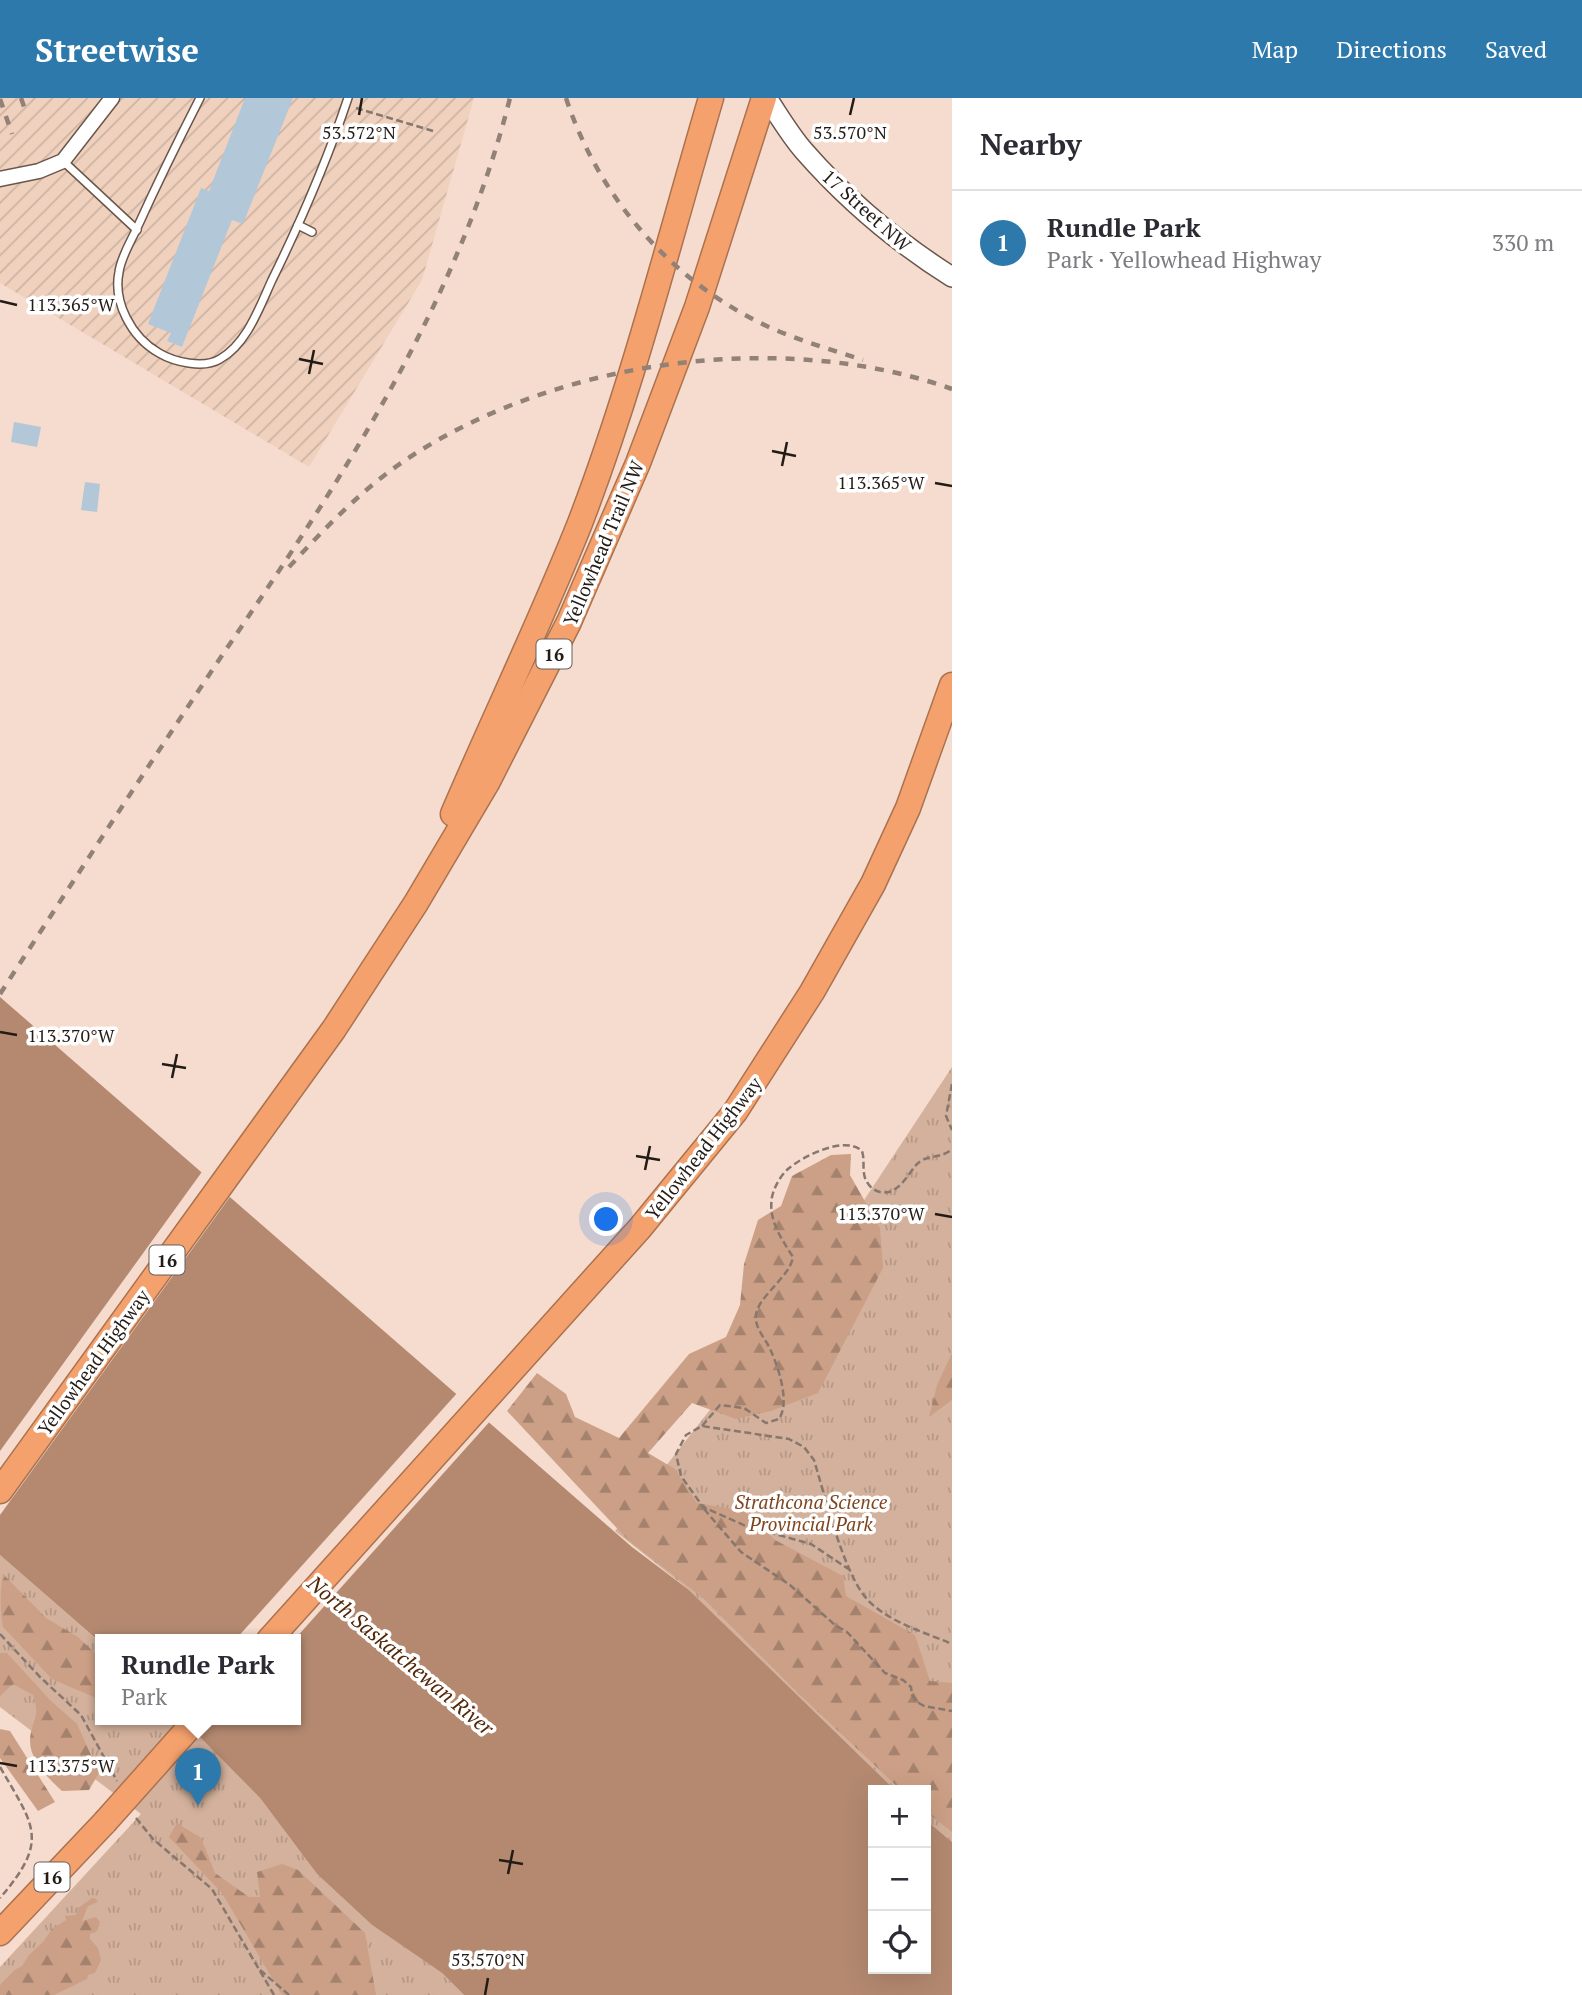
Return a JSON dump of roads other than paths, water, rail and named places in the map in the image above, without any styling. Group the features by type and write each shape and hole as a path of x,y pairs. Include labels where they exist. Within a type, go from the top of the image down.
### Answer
{"highway":[{"path":"416,903 487,735 547,603 580,520 622,400 711,98"},
{"name":"Yellowhead Trail NW","path":"334,1030 416,903 487,783 537,687 606,543 696,307 765,98"},
{"name":"Yellowhead Highway","path":"274,1634 640,1228 709,1146 766,1066 812,992 873,884 908,808 952,685"},
{"name":"Yellowhead Highway","path":"0,1491 334,1030"},
{"name":"16","path":"0,1933 192,1725"}],"main road":[{"name":"17 Street NW","path":"765,98 802,149 859,206 925,260 952,277"}],"street":[{"path":"0,179 38,171 63,161 112,98"}],"lane":[{"path":"200,98 119,270 118,296 125,315 140,337 158,352 178,360 200,363 219,360 238,343 250,325 330,153 347,101"},
{"path":"63,161 136,230"},
{"path":"298,225 312,232"}],"water":[{"name":"North Saskatchewan River","path":"0,997 632,1547 689,1590 890,1785 868,1785 868,1974 931,1974 931,1824 952,1842 952,1995 464,1995 442,1973 372,1925 317,1874 260,1798 188,1725 301,1725 301,1634 95,1634 95,1638 0,1555"}],"railway":[{"path":"21,98 27,115"},
{"path":"0,994 310,523 391,388 460,247 488,174 510,98"},
{"path":"566,98 580,135 598,170 620,204 672,263 736,310 771,328 863,360"},
{"path":"0,99 12,134"},
{"path":"289,567 361,494 410,457 469,423 534,397 603,377 674,364 746,358 817,361 886,371 952,389"}],"place":[{"name":"Rundle Park","path":"198,1806"}],"park label":[{"name":"Strathcona Science Provincial Park","path":"811,1512"}]}
